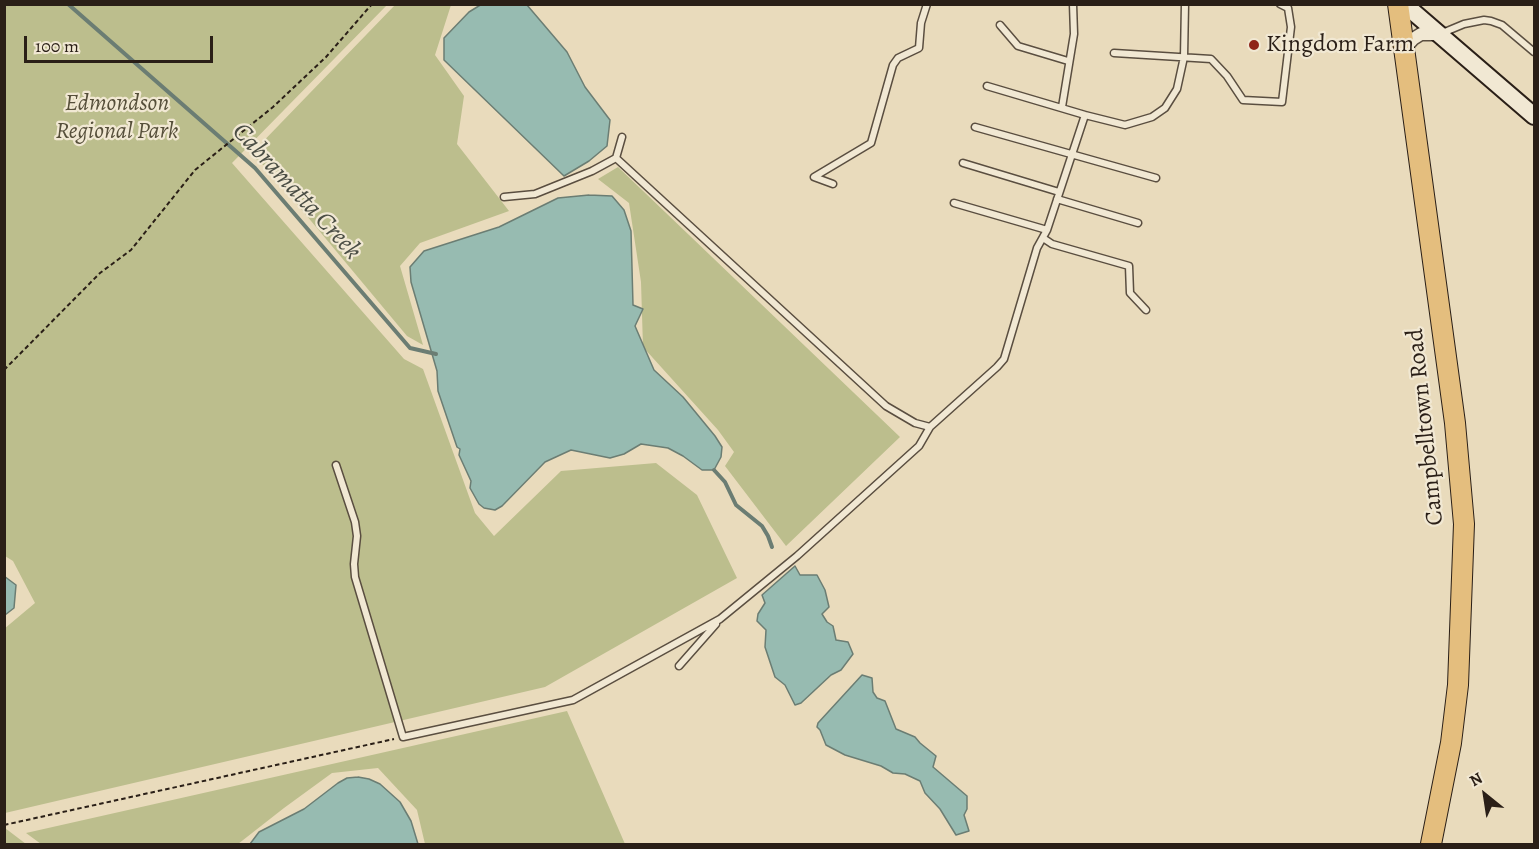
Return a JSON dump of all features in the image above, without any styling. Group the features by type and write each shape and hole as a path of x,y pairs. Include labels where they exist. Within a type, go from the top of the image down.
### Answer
{"main road":[{"name":"Campbelltown Road","path":"1398,4 1455,423 1464,524 1458,685 1451,743 1431,844"}],"street":[{"path":"1404,4 1534,116"},
{"path":"1404,49 1421,34 1439,34"}],"lane":[{"path":"833,184 814,177 871,143 893,65 898,58 919,48 921,23 927,4"},
{"path":"1062,107 1074,34 1073,4"},
{"path":"987,86 1085,115 1125,124 1152,117 1165,108 1177,89 1184,57 1185,4"},
{"path":"1114,53 1211,59 1227,76 1243,100 1282,102 1291,27 1288,8 1280,4"},
{"path":"1439,34 1464,24 1491,21 1502,26 1534,52"},
{"path":"1000,26 1018,46 1068,61"},
{"path":"679,666 720,619 797,556 919,446 930,427 998,368 1004,359 1037,248 1047,230 1085,115"},
{"path":"975,128 1156,178"},
{"path":"504,197 535,194 592,171 616,158 622,137"},
{"path":"616,158 886,406 915,423 930,427"},
{"path":"963,163 1137,223"},
{"path":"954,203 1047,230"},
{"path":"1043,238 1052,244 1129,266 1130,293 1146,310"},
{"path":"336,465 355,522 357,536 355,577 403,737 573,700 720,619"}],"path":[{"path":"4,370 100,273 131,250 195,170 273,108 326,57 372,4"},
{"path":"4,825 403,737"}],"green space":[{"name":"Edmondson Regional Park","path":"5,5 387,5 232,163 404,359 423,369 475,513 494,536 561,471 656,463 697,495 737,578 545,687 5,813 4,629 35,603 13,561 5,556"},
{"path":"395,5 451,5 435,55 464,96 457,144 509,211 420,243 400,266 423,345 407,336 266,167 250,155"},
{"path":"618,167 900,437 786,546 725,466 734,452 718,430 643,347 641,282 629,203 598,179"},
{"path":"567,711 625,844 425,844 417,810 378,768 332,773 238,844 41,844 26,833"},
{"path":"5,828 26,844 5,844"}],"water":[{"path":"482,4 527,5 567,52 585,87 610,120 607,146 589,161 564,176 444,60 444,38 469,12"},
{"path":"589,195 612,196 624,210 631,231 633,305 643,309 635,326 654,370 683,397 715,436 722,447 721,457 714,470 702,470 668,448 641,444 624,454 610,458 571,450 545,462 502,506 495,510 484,508 479,504 470,488 471,481 459,455 460,449 457,447 438,391 437,371 411,282 410,267 424,251 499,227 558,198"},
{"path":"795,566 800,575 817,575 825,590 829,607 822,614 833,626 836,640 848,642 853,654 841,670 831,675 801,703 795,705 785,685 775,677 765,647 766,630 757,621 758,614 765,603 762,595"},
{"path":"4,576 16,585 14,608 5,615"},
{"path":"862,675 872,678 873,692 877,698 885,701 896,729 915,737 936,756 933,767 967,796 967,809 964,815 969,831 956,835 940,809 925,793 920,781 845,755 826,745 817,727 818,723"},
{"path":"358,777 380,784 400,802 411,821 418,844 250,844 259,832 304,809 347,778"}],"waterway":[{"name":"Cabramatta Creek","path":"68,4 255,168 410,348 436,354"},
{"path":"714,470 725,482 736,505 762,526 772,547"}],"place":[{"name":"Kingdom Farm","path":"1254,45"}]}
